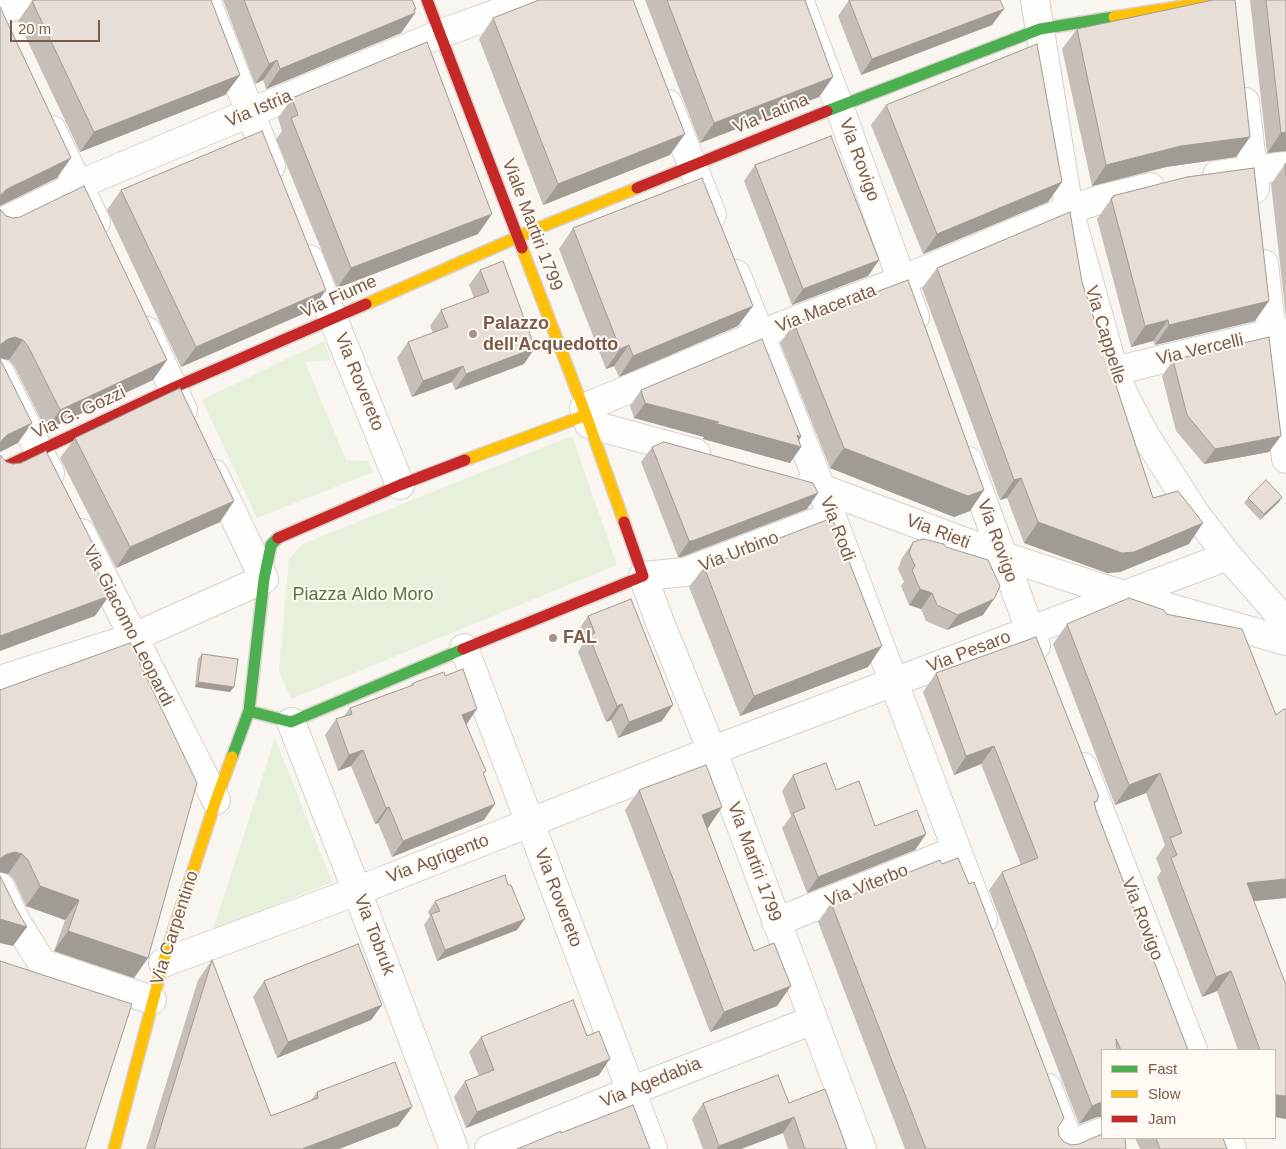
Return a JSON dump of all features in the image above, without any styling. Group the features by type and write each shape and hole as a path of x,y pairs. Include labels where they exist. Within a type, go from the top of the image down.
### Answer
{"street":[{"path":"0,11 32,0"},
{"path":"206,0 282,193"},
{"name":"Viale Martiri 1799","path":"427,0 586,416 643,576"},
{"name":"Via Istria","path":"0,223 78,185 249,113 440,34 533,0"},
{"name":"Via Rovigo","path":"799,0 925,344"},
{"name":"Via Cappelle","path":"1035,0 1069,210 1114,371 1145,435 1197,516 1228,556 1286,622"},
{"name":"Via Latina","path":"518,237 839,106 1040,29 1231,6"},
{"path":"1242,76 1257,209"},
{"name":"Via Rodi","path":"659,82 832,516 992,942"},
{"path":"41,107 107,247"},
{"name":"Via Macerata","path":"586,416 760,334 902,280 1069,210 1101,199 1179,181 1286,166"},
{"name":"Via Fiume","path":"173,388 518,237"},
{"path":"1260,237 1279,332 1286,459"},
{"name":"Via Rovereto","path":"300,238 400,485"},
{"path":"136,309 264,579"},
{"name":"Via Vercelli","path":"1114,371 1279,332"},
{"name":"Via Giacomo Leopardi","path":"0,373 216,800"},
{"name":"Via G. Gozzi","path":"0,469 173,388"},
{"path":"643,576 464,648 291,722 249,710 264,579 271,545 280,536 400,485 586,416 720,459"},
{"name":"Via Rovigo","path":"959,436 1044,666"},
{"name":"Via Rieti","path":"784,477 821,488 1003,556 1124,595 1286,641"},
{"name":"Via Urbino","path":"643,576 686,572 832,516"},
{"name":"Via Pesaro","path":"712,751 1030,629 1228,556"},
{"name":"Via Martiri 1799","path":"643,576 712,751 862,1149"},
{"path":"0,680 134,637 264,579"},
{"name":"Via Rovereto","path":"464,648 653,1149"},
{"name":"Via Carpentino","path":"114,1149 163,963 216,800 249,710"},
{"name":"Via Tobruk","path":"291,722 454,1149"},
{"name":"Via Rovigo","path":"1076,748 1193,1049"},
{"name":"Via Agrigento","path":"163,963 357,891 712,751"},
{"name":"Via Viterbo","path":"776,922 957,850"},
{"path":"0,887 9,926 42,963 152,1000"},
{"name":"Via Agedabia","path":"489,1149 631,1090 813,1020"},
{"path":"1038,1062 1065,1147 1101,1132"}],"green space":[{"path":"324,341 331,360 305,362 346,460 368,461 373,472 257,518 202,400"},
{"name":"Piazza Aldo Moro","path":"572,436 617,565 291,699 279,671 289,559 303,544"},
{"path":"275,738 332,882 213,930"}],"building":[{"path":"211,0 240,75 94,132 32,1"},
{"path":"244,0 412,0 416,9 414,9 415,13 280,69 277,60 269,64"},
{"path":"539,0 633,0 685,134 558,184 493,18"},
{"path":"667,0 805,0 833,77 714,123"},
{"path":"849,0 1000,0 1004,9 872,59"},
{"path":"1213,0 1235,0 1250,137 1181,146 1106,165 1077,29"},
{"path":"1266,0 1286,0 1286,132 1281,133"},
{"path":"0,7 71,158 7,189 1,194 0,198"},
{"path":"427,42 492,214 351,268 291,118 298,115 292,98"},
{"path":"1037,44 1062,182 937,234 886,105"},
{"path":"262,131 326,290 196,347 121,190"},
{"path":"831,136 879,260 803,289 755,165"},
{"path":"1254,168 1269,301 1169,325 1168,320 1145,326 1111,198 1187,177"},
{"path":"702,178 753,306 633,356 629,345 620,349 573,228"},
{"path":"84,186 167,360 60,410 28,346 23,340 15,337 8,339 1,344 0,348 0,209 6,216 20,217"},
{"path":"1070,212 1082,282 1153,498 1178,491 1203,523 1134,552 1122,553 1038,522 1021,478 1014,480 937,268"},
{"name":"Palazzo dell'Acquedotto","path":"503,261 535,348 466,374 463,366 423,381 408,342 448,327 441,310 489,292 480,270"},
{"path":"908,280 984,490 968,496 844,448 794,323"},
{"path":"1269,337 1281,436 1215,449 1187,415 1173,360"},
{"path":"762,339 801,437 797,435 801,447 714,423 719,422 645,403 641,390"},
{"path":"0,359 32,423 7,435 0,444"},
{"path":"180,388 234,501 130,547 75,438"},
{"path":"664,442 813,483 818,493 689,541 652,447"},
{"path":"46,451 101,560 94,564 109,596 0,636 0,455 6,462 13,464 21,463"},
{"path":"1266,480 1282,497 1264,514 1248,498"},
{"path":"832,518 882,646 754,696 704,567"},
{"path":"923,539 944,544 946,547 988,560 1000,586 994,599 958,615 937,605 932,593 920,589 912,570 915,566 909,553 913,542"},
{"path":"1129,598 1164,610 1166,614 1242,629 1276,715 1286,709 1286,879 1247,883 1286,985 1286,1096 1276,1095 1276,1049 1260,1049 1231,971 1216,977 1171,858 1177,855 1170,838 1182,833 1160,773 1129,785 1067,624"},
{"path":"631,599 673,705 629,722 622,704 617,706 589,636 595,633 588,616"},
{"path":"1036,637 1099,797 1094,802 1096,810 1188,1049 1121,1049 1116,1039 1117,1049 1101,1049 1101,1102 1092,1106 1002,872 1038,858 994,746 966,756 936,673"},
{"path":"130,643 197,783 148,958 68,931 79,900 40,886 28,860 22,854 15,852 7,854 0,861 0,690"},
{"path":"202,654 238,659 234,687 198,682"},
{"path":"463,669 477,709 462,715 486,771 483,773 495,804 403,841 389,807 386,808 363,750 349,755 336,719 352,714 350,708 413,685 413,683 444,672 445,676"},
{"path":"826,763 836,790 859,781 875,826 917,810 926,834 818,877 793,813 805,808 793,775"},
{"path":"706,765 722,807 702,815 754,951 774,943 791,986 724,1012 639,790"},
{"path":"958,858 969,884 974,882 1064,1118 1058,1127 1059,1136 1064,1142 1071,1145 1079,1144 1101,1134 1101,1139 1125,1139 1126,1149 926,1149 831,903 940,860 942,864"},
{"path":"505,875 525,919 445,950 431,914 440,911 435,901"},
{"path":"0,876 17,910 27,927 0,919"},
{"path":"358,944 382,1005 288,1042 264,981"},
{"path":"212,960 271,1116 318,1098 317,1092 395,1062 412,1107 302,1149 154,1149"},
{"path":"0,961 132,1004 85,1149 0,1149"},
{"path":"573,1000 587,1036 599,1031 610,1059 477,1112 465,1081 494,1070 481,1037"},
{"path":"778,1075 789,1103 825,1089 847,1149 805,1149 794,1117 719,1146 703,1103"},
{"path":"633,1105 650,1149 517,1149 561,1131 561,1133"},
{"path":"1156,1139 1223,1139 1227,1149 1160,1149"}],"traffic: fast":[{"path":"827,111 1040,29 1114,17"},
{"path":"232,757 249,711 264,579 271,545 278,538"},
{"path":"249,711 291,722 463,649"}],"traffic: slow":[{"path":"1114,17 1221,0"},
{"path":"366,304 536,229 637,188"},
{"path":"522,248 586,415 624,522"},
{"path":"465,460 586,415"},
{"path":"114,1149 163,963 216,800 232,757"}],"traffic: jam":[{"path":"427,0 522,248"},
{"path":"637,188 827,111"},
{"path":"0,469 173,388 366,304"},
{"path":"278,538 400,485 465,460"},
{"path":"463,649 643,576 624,522"}],"place":[{"name":"Palazzo dell'Acquedotto","path":"473,334"},
{"name":"FAL","path":"553,638"}]}
